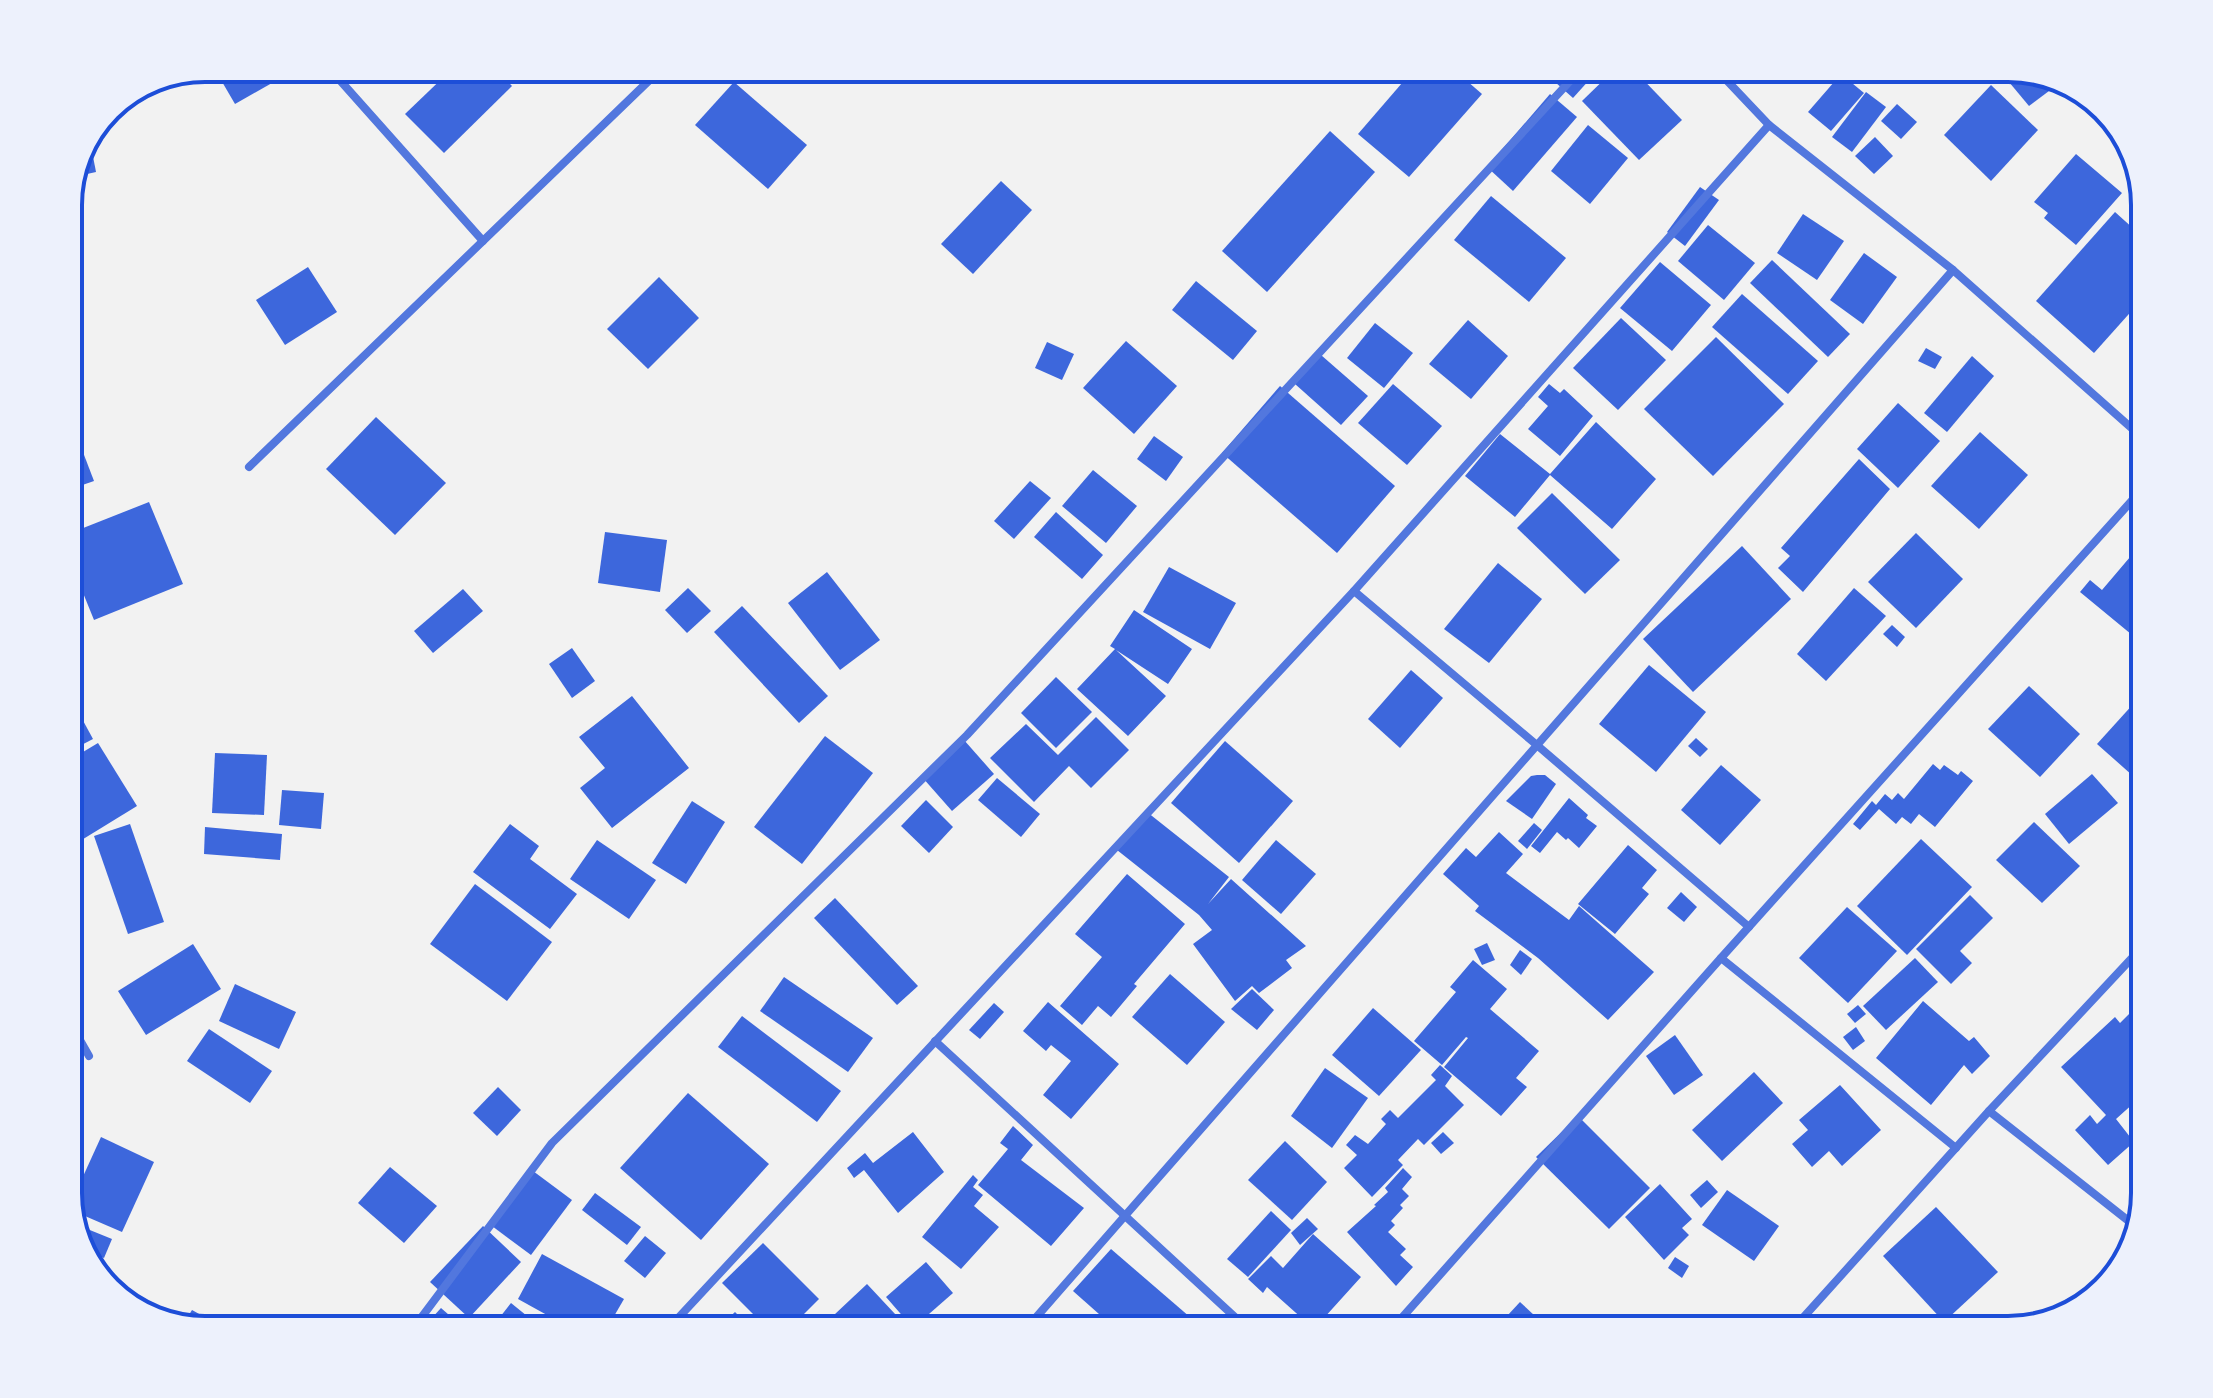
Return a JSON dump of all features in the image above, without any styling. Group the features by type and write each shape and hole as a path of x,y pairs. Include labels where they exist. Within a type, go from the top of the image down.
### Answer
{"street":[{"path":"341,82 483,241"},
{"path":"249,467 648,82"},
{"path":"422,1316 552,1143 967,735 1569,82"},
{"path":"1728,82 1769,125 1953,270 2131,428"},
{"path":"680,1316 1354,591 1769,125"},
{"path":"1037,1316 1953,270"},
{"path":"1403,1316 2131,502"},
{"path":"1354,591 1749,927"},
{"path":"1721,958 1956,1148"},
{"path":"1805,1316 2131,959"},
{"path":"935,1041 1234,1316"},
{"path":"82,1044 89,1056"},
{"path":"1989,1111 2128,1220"}],"building":[{"path":"222,82 274,82 235,104"},
{"path":"438,82 508,82 512,86 444,153 405,114"},
{"path":"734,82 807,145 768,189 695,125"},
{"path":"1403,82 1468,82 1482,94 1409,177 1358,134"},
{"path":"1555,82 1587,82 1573,98"},
{"path":"1602,82 1645,82 1682,120 1639,160 1582,101"},
{"path":"1834,82 1851,82 1864,93 1831,131 1808,112"},
{"path":"2009,82 2047,88 2049,91 2029,106"},
{"path":"1991,85 2038,130 1991,181 1944,135"},
{"path":"1866,92 1886,107 1852,152 1832,137"},
{"path":"1550,94 1577,117 1513,191 1487,167"},
{"path":"1897,104 1917,122 1901,139 1881,121"},
{"path":"1588,125 1628,158 1590,204 1551,171"},
{"path":"1330,131 1375,172 1267,292 1222,251"},
{"path":"1875,137 1893,156 1874,174 1855,156"},
{"path":"2076,154 2122,193 2076,245 2044,218 2048,213 2034,202"},
{"path":"93,156 96,172 86,174"},
{"path":"1001,181 1032,210 973,274 941,244"},
{"path":"1700,187 1719,200 1685,246 1667,232"},
{"path":"1491,196 1566,258 1529,302 1454,240"},
{"path":"2115,212 2131,226 2131,312 2094,353 2036,301"},
{"path":"1803,214 1844,241 1817,280 1777,253"},
{"path":"1708,225 1755,263 1724,300 1678,261"},
{"path":"1864,253 1897,277 1863,324 1830,300"},
{"path":"1772,260 1850,334 1828,357 1750,283"},
{"path":"1660,262 1711,305 1672,351 1620,308"},
{"path":"308,267 337,312 285,345 256,300"},
{"path":"659,277 699,318 648,369 607,329"},
{"path":"1196,281 1257,331 1233,360 1172,310"},
{"path":"1742,294 1818,361 1788,394 1712,327"},
{"path":"1621,318 1666,360 1618,410 1573,368"},
{"path":"1468,320 1508,356 1471,399 1429,364"},
{"path":"1375,323 1413,353 1384,388 1347,358"},
{"path":"1716,337 1784,404 1713,476 1644,409"},
{"path":"1126,341 1177,386 1134,434 1083,388"},
{"path":"1047,342 1074,354 1062,380 1035,368"},
{"path":"1926,348 1942,357 1935,369 1918,361"},
{"path":"1321,355 1368,396 1341,425 1295,384"},
{"path":"1972,356 1994,376 1947,432 1924,413"},
{"path":"1393,384 1442,426 1407,465 1358,423"},
{"path":"1549,384 1560,393 1564,389 1593,416 1560,456 1528,429 1548,406 1538,397"},
{"path":"1280,386 1395,486 1337,553 1222,453"},
{"path":"1898,403 1940,441 1898,488 1857,449"},
{"path":"376,417 446,483 395,535 326,469"},
{"path":"1596,422 1656,479 1612,529 1550,475 1515,517 1465,476 1500,434 1550,474"},
{"path":"1980,432 2028,475 1979,529 1931,486"},
{"path":"1154,436 1183,457 1166,481 1137,459"},
{"path":"82,450 94,481 82,485"},
{"path":"1859,459 1890,489 1803,592 1778,568 1790,556 1781,548"},
{"path":"1093,470 1137,506 1106,543 1062,506"},
{"path":"1030,481 1051,498 1014,539 994,521"},
{"path":"1552,493 1620,560 1585,594 1517,528"},
{"path":"149,502 183,584 94,620 82,590 82,528"},
{"path":"1056,512 1103,555 1082,579 1034,537"},
{"path":"605,532 667,540 660,592 598,583"},
{"path":"1916,533 1963,579 1916,628 1868,582"},
{"path":"1742,546 1791,599 1693,692 1643,639"},
{"path":"2131,556 2131,634 2080,592 2090,580 2102,590"},
{"path":"1498,563 1542,599 1489,663 1444,629"},
{"path":"1169,567 1236,603 1210,649 1143,612"},
{"path":"827,572 880,640 840,670 788,603"},
{"path":"688,588 711,611 687,633 665,610"},
{"path":"1854,588 1886,616 1826,681 1797,654"},
{"path":"463,589 483,611 433,653 414,631"},
{"path":"742,606 828,696 799,723 714,632"},
{"path":"1134,610 1192,649 1168,684 1116,650 1166,696 1128,736 1077,689 1115,649 1110,646"},
{"path":"1892,625 1905,637 1897,647 1883,634"},
{"path":"572,648 595,681 572,698 549,664"},
{"path":"1649,665 1706,712 1656,772 1599,724"},
{"path":"1411,670 1443,698 1400,748 1368,719"},
{"path":"1056,677 1092,712 1056,748 1021,713"},
{"path":"2029,686 2080,734 2040,777 1988,729"},
{"path":"632,696 689,768 612,828 580,788 605,768 579,737"},
{"path":"2131,706 2131,774 2097,744"},
{"path":"1096,717 1129,750 1091,788 1069,766 1034,802 990,758 1026,724 1058,755"},
{"path":"82,719 93,739 82,745"},
{"path":"825,736 873,773 802,864 754,827"},
{"path":"1696,738 1708,749 1700,757 1688,746"},
{"path":"964,740 994,774 952,811 922,777"},
{"path":"1225,741 1293,801 1239,863 1171,803"},
{"path":"98,743 137,806 82,840 82,753"},
{"path":"215,753 267,755 264,815 212,813"},
{"path":"1933,764 1940,770 1944,765 1958,775 1961,771 1973,781 1935,827 1919,814 1911,824 1902,817 1896,824 1879,809 1860,830 1853,824 1872,801 1876,805 1885,794 1892,800 1898,793 1904,799"},
{"path":"1721,765 1761,800 1720,845 1681,810"},
{"path":"2092,774 2118,803 2069,844 2045,814"},
{"path":"1545,775 1556,784 1532,819 1506,801 1531,776"},
{"path":"997,778 1040,814 1021,837 978,800"},
{"path":"282,790 324,793 321,829 279,825"},
{"path":"1569,798 1597,826 1579,848 1557,832 1540,853 1531,846"},
{"path":"926,800 953,827 929,853 901,826"},
{"path":"692,801 725,822 686,884 652,863"},
{"path":"1147,812 1229,877 1208,904 1231,879 1306,946 1286,960 1292,968 1259,993 1252,986 1235,1001 1193,944 1212,930 1199,915 1117,850"},
{"path":"2034,822 2080,866 2042,903 1996,860"},
{"path":"1534,823 1542,830 1527,849 1518,841"},
{"path":"130,824 164,922 128,934 94,836"},
{"path":"510,824 539,846 530,859 577,894 550,929 473,872"},
{"path":"205,827 282,834 280,860 204,854"},
{"path":"1499,832 1523,854 1506,873 1569,920 1579,906 1654,972 1608,1020 1538,958 1475,911 1479,906 1443,874 1466,848 1476,857"},
{"path":"1921,839 1972,887 1907,955 1857,906"},
{"path":"597,840 656,880 629,919 570,879"},
{"path":"1276,840 1316,874 1281,914 1242,880"},
{"path":"1628,845 1657,870 1642,888 1649,894 1615,934 1578,904"},
{"path":"1127,874 1185,924 1134,984 1137,986 1111,1017 1098,1006 1082,1025 1060,1006 1102,957 1075,934"},
{"path":"475,884 552,942 507,1001 430,944"},
{"path":"1681,892 1697,907 1684,922 1667,908"},
{"path":"1970,895 1993,918 1960,951 1972,963 1951,984 1916,949"},
{"path":"835,898 918,986 897,1005 814,918"},
{"path":"1847,907 1897,951 1848,1003 1799,958"},
{"path":"1487,943 1495,960 1482,965 1474,949"},
{"path":"193,944 221,989 146,1035 118,991"},
{"path":"1520,950 1532,959 1521,975 1510,965"},
{"path":"1915,958 1938,982 1886,1030 1863,1006"},
{"path":"1473,960 1507,989 1490,1009 1539,1051 1516,1078 1527,1087 1501,1116 1444,1067 1468,1038 1442,1065 1414,1041 1456,992 1450,987"},
{"path":"1170,974 1225,1022 1187,1065 1132,1017"},
{"path":"784,977 873,1038 848,1072 760,1011"},
{"path":"235,984 296,1012 279,1049 219,1021"},
{"path":"1252,989 1274,1010 1257,1030 1231,1009"},
{"path":"1923,1001 1969,1041 1974,1037 1990,1056 1972,1074 1964,1065 1931,1105 1876,1058"},
{"path":"1048,1002 1119,1064 1071,1119 1043,1095 1071,1061 1051,1045 1046,1051 1023,1031"},
{"path":"994,1003 1004,1012 980,1039 969,1030"},
{"path":"1858,1005 1866,1014 1855,1023 1847,1014"},
{"path":"1373,1008 1421,1050 1379,1096 1332,1055"},
{"path":"2130,1013 2131,1106 2116,1119 2131,1138 2131,1145 2108,1165 2075,1130 2090,1115 2097,1124 2106,1115 2061,1067 2115,1017 2120,1023"},
{"path":"742,1016 841,1091 817,1122 718,1047"},
{"path":"1856,1027 1865,1041 1853,1050 1843,1037"},
{"path":"209,1029 272,1071 250,1103 187,1061"},
{"path":"1675,1035 1703,1075 1674,1095 1646,1056"},
{"path":"1440,1065 1452,1076 1445,1086 1464,1105 1424,1145 1418,1139 1398,1160 1403,1165 1372,1197 1344,1168 1357,1155 1346,1145 1355,1135 1368,1144 1386,1124 1381,1119 1390,1110 1398,1118 1436,1080 1431,1075"},
{"path":"1325,1068 1368,1098 1332,1148 1291,1116"},
{"path":"1754,1072 1783,1103 1722,1161 1692,1130"},
{"path":"1840,1085 1881,1130 1842,1166 1829,1151 1812,1167 1792,1144 1808,1130 1799,1120"},
{"path":"498,1087 521,1110 497,1136 473,1113"},
{"path":"688,1093 769,1164 701,1240 620,1168"},
{"path":"1578,1116 1650,1188 1609,1229 1536,1157"},
{"path":"1013,1126 1033,1145 1021,1160 1084,1208 1051,1246 978,1185 1008,1149 1000,1143"},
{"path":"913,1132 944,1172 898,1213 864,1170 854,1178 847,1168 865,1153 873,1163"},
{"path":"1443,1132 1454,1143 1441,1154 1431,1143"},
{"path":"101,1137 154,1162 122,1232 84,1216 82,1179"},
{"path":"1285,1141 1327,1182 1292,1220 1248,1180"},
{"path":"390,1167 437,1206 404,1243 358,1203"},
{"path":"1403,1168 1412,1177 1402,1189 1409,1196 1400,1205 1403,1208 1391,1221 1395,1225 1388,1232 1406,1249 1400,1255 1413,1267 1396,1286 1347,1232 1376,1206 1388,1192 1385,1188"},
{"path":"533,1171 572,1200 531,1255 492,1226"},
{"path":"973,1175 978,1180 973,1187 983,1195 974,1206 999,1227 961,1269 922,1237"},
{"path":"1707,1180 1718,1192 1701,1208 1690,1195"},
{"path":"1660,1184 1692,1219 1682,1228 1689,1235 1664,1260 1625,1217"},
{"path":"1727,1190 1779,1226 1754,1261 1702,1225"},
{"path":"595,1193 641,1227 627,1245 582,1210"},
{"path":"1936,1207 1998,1272 1950,1316 1938,1316 1883,1256"},
{"path":"1271,1211 1291,1230 1248,1277 1227,1259"},
{"path":"1307,1218 1318,1229 1300,1245 1291,1233"},
{"path":"483,1226 521,1262 471,1316 467,1316 430,1282"},
{"path":"87,1229 112,1239 104,1258 99,1254"},
{"path":"1313,1234 1361,1277 1326,1316 1299,1316 1267,1287 1263,1293 1248,1279 1271,1256 1283,1268"},
{"path":"645,1236 666,1253 645,1278 624,1261"},
{"path":"763,1243 819,1299 802,1316 755,1316 722,1283"},
{"path":"1111,1249 1189,1316 1101,1316 1073,1291"},
{"path":"542,1254 624,1299 614,1316 549,1316 518,1299"},
{"path":"1675,1257 1689,1266 1682,1278 1668,1268"},
{"path":"926,1262 953,1293 927,1316 903,1316 886,1297"},
{"path":"867,1284 896,1315 895,1316 833,1316"},
{"path":"1520,1302 1535,1316 1507,1316"},
{"path":"511,1303 527,1316 501,1316"},
{"path":"441,1308 450,1316 434,1316"}]}
